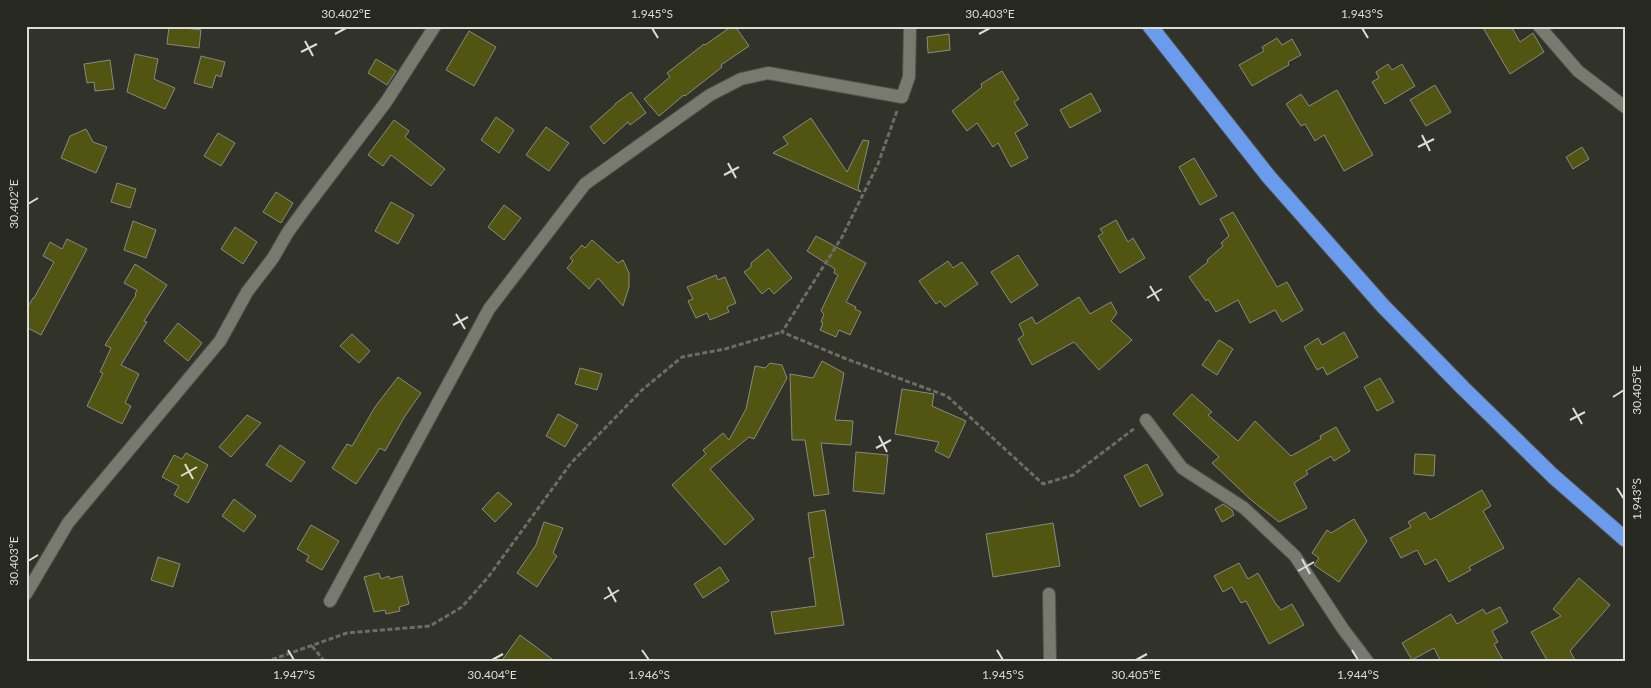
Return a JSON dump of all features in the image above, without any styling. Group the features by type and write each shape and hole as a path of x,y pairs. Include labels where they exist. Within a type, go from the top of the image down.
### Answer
{"highway":[{"path":"1150,26 1269,177 1383,306 1553,476 1625,539"}],"street":[{"path":"26,594 68,523 220,342 248,292 302,213 386,102 435,26"},
{"path":"330,601 489,309 585,184 710,94 741,79 768,73 902,97 909,77 910,26"},
{"path":"1540,26 1578,71 1625,107"},
{"path":"1146,420 1182,468 1244,508 1294,556 1343,629 1368,662"},
{"path":"1049,594 1050,662"}],"path":[{"path":"782,332 842,237 878,164 902,97"},
{"path":"265,662 346,633 430,626 462,607 489,576 571,463 642,390 682,357 725,349 782,332 844,358 947,396 1043,484 1073,475 1146,420"},
{"path":"312,646 325,662"}],"building":[{"path":"169,26 201,30 199,48 167,44"},
{"path":"732,26 735,26 749,46 721,65 722,67 659,116 644,99 670,77 667,73 704,44"},
{"path":"1482,26 1511,26 1520,42 1533,33 1544,52 1510,74"},
{"path":"469,31 496,47 474,86 446,70"},
{"path":"949,34 950,50 928,53 927,37"},
{"path":"1277,38 1282,45 1292,39 1301,55 1288,62 1289,65 1252,86 1239,65 1264,51 1262,47"},
{"path":"135,54 158,59 154,79 175,88 165,109 127,92"},
{"path":"201,56 225,62 221,77 216,75 212,88 194,83"},
{"path":"376,59 396,71 387,85 368,73"},
{"path":"110,60 114,89 95,91 94,82 87,83 84,64"},
{"path":"1388,64 1392,70 1402,64 1415,86 1385,104 1372,82 1379,78 1376,72"},
{"path":"1002,71 1019,99 1014,102 1028,125 1015,133 1028,158 1011,167 998,143 993,147 977,123 967,131 952,111 982,87 981,84"},
{"path":"1435,85 1451,112 1426,126 1410,100"},
{"path":"1337,90 1373,155 1344,171 1324,135 1315,141 1305,124 1301,126 1286,104 1301,94 1309,106"},
{"path":"631,92 646,113 630,125 628,122 604,144 590,127"},
{"path":"1091,93 1101,111 1070,128 1060,110"},
{"path":"496,117 514,130 499,153 481,140"},
{"path":"811,118 847,172 863,140 869,141 858,188 861,192 773,153 788,144 783,137"},
{"path":"394,120 409,131 405,137 445,169 431,186 391,155 383,166 368,155"},
{"path":"546,127 569,143 549,171 526,155"},
{"path":"86,129 93,142 107,147 96,173 61,158 70,136"},
{"path":"218,133 235,143 221,166 204,156"},
{"path":"1582,147 1589,159 1573,169 1566,157"},
{"path":"1194,158 1217,196 1200,205 1179,167"},
{"path":"117,183 136,189 130,208 111,202"},
{"path":"276,192 293,203 281,223 263,212"},
{"path":"391,202 414,215 398,244 375,231"},
{"path":"504,205 521,218 504,240 488,227"},
{"path":"1233,212 1277,287 1287,282 1303,310 1282,322 1275,310 1250,323 1238,300 1216,312 1208,299 1206,301 1189,277 1208,262 1207,260 1223,246 1221,243 1229,236 1220,219"},
{"path":"1116,220 1128,242 1133,238 1145,258 1120,273 1098,236 1103,233 1100,229"},
{"path":"133,221 156,230 146,258 124,250"},
{"path":"235,227 257,242 243,264 221,249"},
{"path":"816,236 866,263 846,302 861,312 850,335 839,330 836,337 820,330 824,314 821,311 838,275 834,273 835,269 807,251"},
{"path":"67,239 87,249 41,335 26,327 26,310 54,262 43,256 50,242 62,249"},
{"path":"592,240 618,263 623,260 629,273 629,287 623,306 598,278 589,289 567,268 573,261 570,258 582,245 585,248"},
{"path":"768,249 792,278 774,294 769,288 762,294 744,272 751,267 751,263"},
{"path":"1018,255 1038,285 1011,303 991,272"},
{"path":"948,261 953,268 962,262 978,284 945,307 940,301 936,304 919,281"},
{"path":"135,264 167,285 144,321 147,322 121,365 139,374 125,403 131,406 122,424 87,406 103,373 100,372 111,348 105,345 136,295 137,290 124,283"},
{"path":"716,275 718,280 725,277 736,303 727,307 729,312 710,320 707,313 696,318 688,301 693,299 687,287"},
{"path":"1079,297 1090,314 1111,302 1117,313 1111,321 1132,340 1099,370 1074,342 1032,365 1018,339 1024,335 1019,324 1032,317 1036,324"},
{"path":"178,323 202,343 188,361 164,341"},
{"path":"1344,332 1358,357 1327,375 1323,367 1317,370 1304,347 1318,338 1322,345"},
{"path":"352,334 370,351 359,363 340,346"},
{"path":"1219,340 1233,349 1217,375 1202,365"},
{"path":"822,361 844,373 835,420 853,421 851,445 821,443 829,494 814,496 805,440 792,440 790,374 813,378"},
{"path":"770,363 782,365 787,378 754,439 749,437 710,469 754,519 725,545 672,485 706,454 703,450 723,433 729,440 746,409 755,366 765,368"},
{"path":"580,368 602,374 597,390 575,384"},
{"path":"398,377 421,393 385,451 380,448 356,484 332,468 347,444 352,446 375,407"},
{"path":"1380,378 1394,402 1377,411 1364,387"},
{"path":"902,389 934,394 932,406 966,421 949,458 935,451 939,442 895,434"},
{"path":"1192,394 1212,412 1208,415 1238,441 1255,421 1291,456 1321,439 1320,436 1336,427 1350,451 1334,461 1331,456 1306,471 1308,474 1294,483 1307,508 1279,522 1250,499 1212,463 1219,457 1173,414"},
{"path":"558,414 578,425 565,447 546,436"},
{"path":"247,415 261,423 231,457 219,447"},
{"path":"280,445 305,462 291,482 266,465"},
{"path":"856,452 888,455 884,494 853,491"},
{"path":"186,453 208,465 188,503 174,495 179,486 162,477 174,455 182,459"},
{"path":"1415,454 1435,455 1434,476 1414,474"},
{"path":"1147,464 1163,495 1140,507 1124,476"},
{"path":"1482,490 1491,506 1483,511 1504,548 1469,567 1471,570 1449,582 1436,559 1425,565 1417,550 1401,558 1390,538 1411,527 1408,522 1425,512 1430,520"},
{"path":"498,492 512,504 495,522 482,509"},
{"path":"234,499 256,516 244,532 222,516"},
{"path":"1223,504 1232,510 1234,515 1222,522 1215,509"},
{"path":"825,510 844,625 775,634 771,612 816,606 809,558 814,557 808,513"},
{"path":"1354,519 1367,541 1339,582 1314,565 1319,558 1312,553 1327,530 1331,533"},
{"path":"544,522 563,528 553,553 557,556 537,587 517,573 536,545"},
{"path":"1053,523 1060,566 993,577 986,534"},
{"path":"311,525 339,541 322,570 306,561 309,556 297,549"},
{"path":"158,557 180,564 173,587 151,580"},
{"path":"1239,563 1248,579 1258,573 1281,610 1292,604 1304,625 1269,644 1246,601 1241,603 1232,587 1223,592 1214,576"},
{"path":"720,567 729,581 703,598 694,584"},
{"path":"379,573 381,579 389,576 390,579 402,576 409,604 399,607 400,611 386,614 385,610 374,612 364,577"},
{"path":"1579,578 1610,605 1570,651 1576,662 1548,662 1531,632 1561,616 1553,609"},
{"path":"1500,607 1508,622 1492,631 1498,642 1494,644 1504,662 1441,662 1434,648 1412,660 1402,643 1451,614 1457,624 1483,609 1486,614"},
{"path":"520,635 556,662 501,662"}]}
